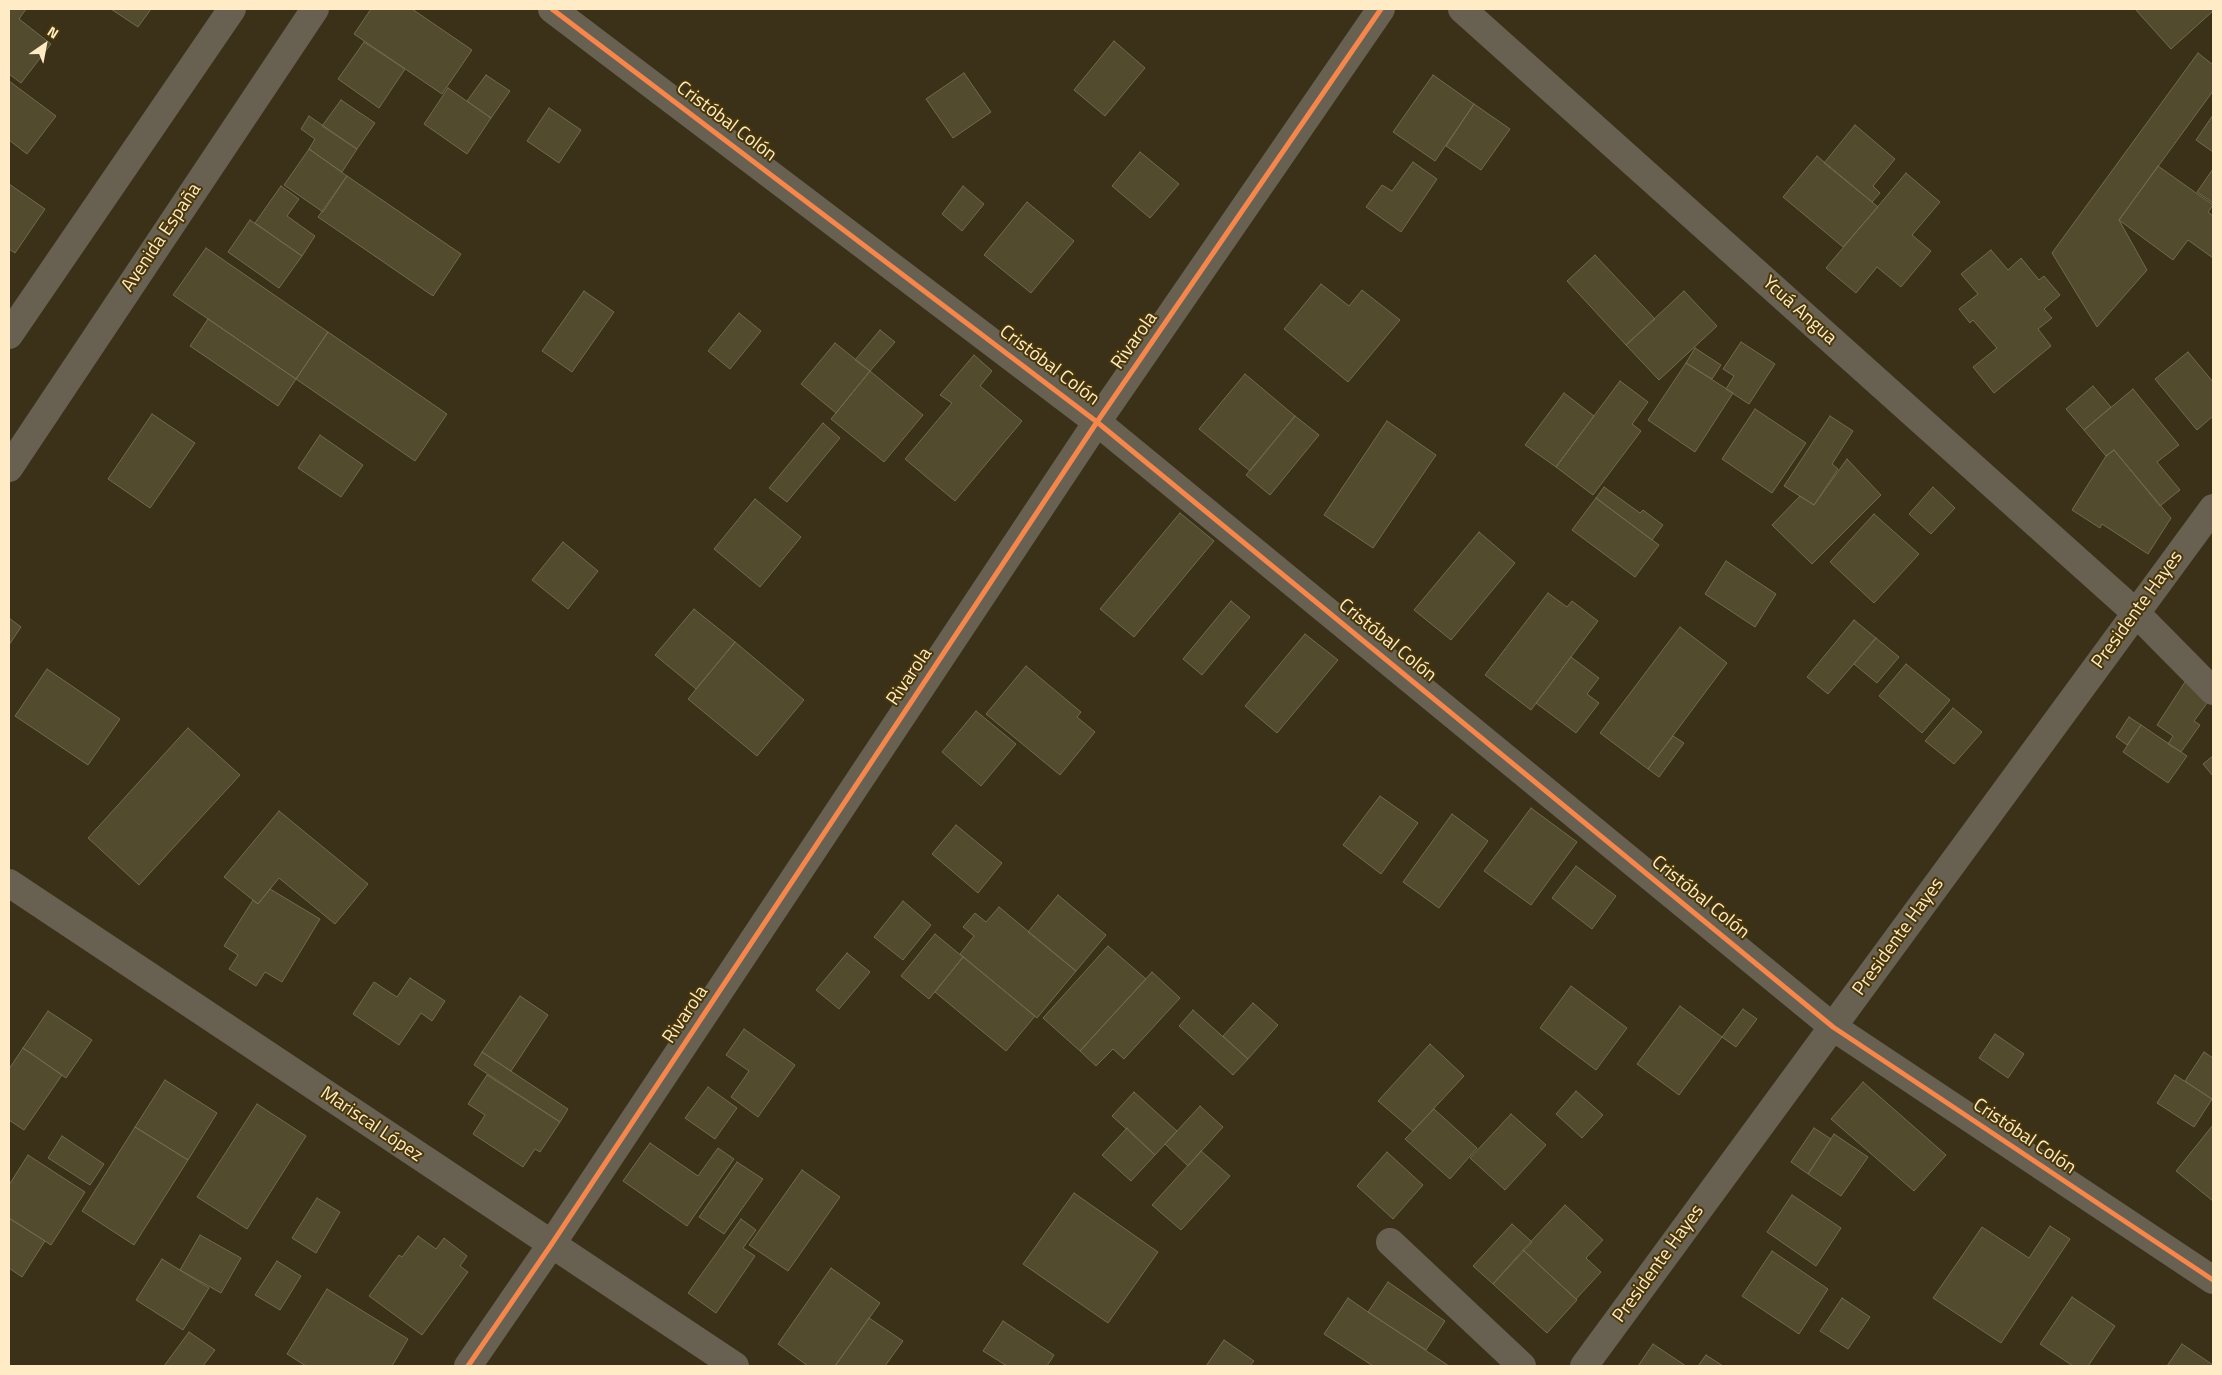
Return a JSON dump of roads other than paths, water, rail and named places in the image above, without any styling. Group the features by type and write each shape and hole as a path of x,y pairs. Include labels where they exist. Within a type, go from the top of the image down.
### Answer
{"street":[{"path":"9,335 232,9"},
{"name":"Avenida España","path":"9,468 314,9"},
{"name":"Cristóbal Colón","path":"552,9 1097,422 1833,1027 2213,1280"},
{"name":"Rivarola","path":"468,1366 551,1245 1097,422 1381,9"},
{"name":"Ycuá Angua","path":"1462,9 2136,613 2213,691"},
{"name":"Presidente Hayes","path":"1584,1366 2213,508"},
{"name":"Mariscal López","path":"9,883 735,1366"},
{"path":"1390,1242 1522,1366"}]}
